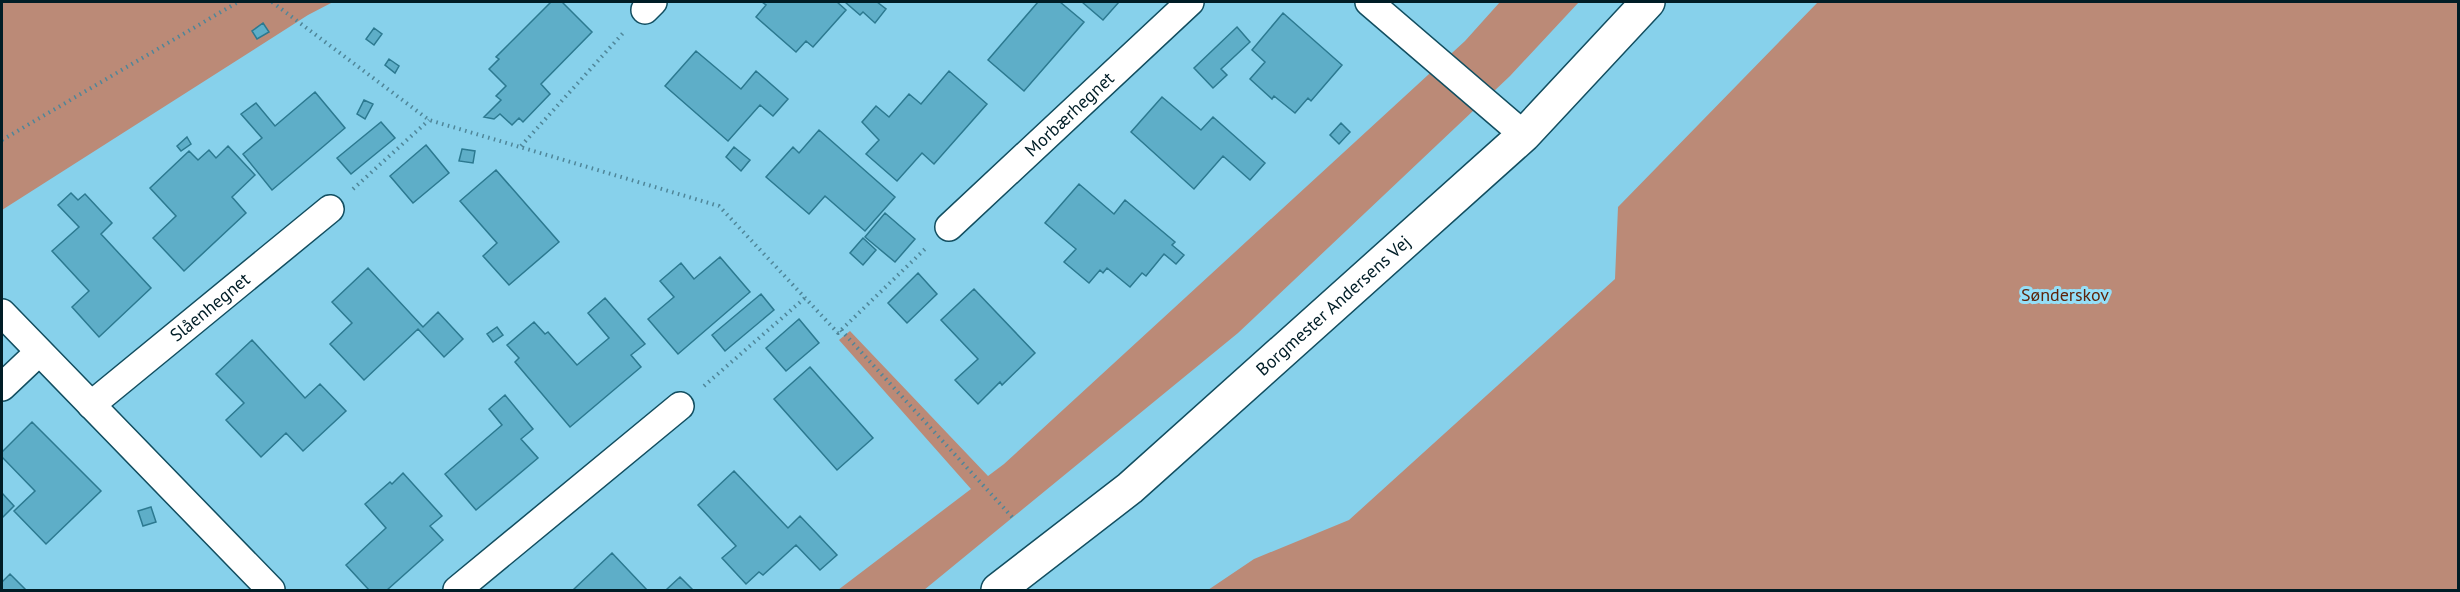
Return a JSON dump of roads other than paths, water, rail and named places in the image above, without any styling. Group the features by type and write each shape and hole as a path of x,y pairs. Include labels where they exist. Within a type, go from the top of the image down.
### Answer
{"street":[{"name":"Morbærhegnet","path":"949,227 1190,2"},
{"path":"1369,2 1524,135"},
{"name":"Borgmester Andersens Vej","path":"998,591 1130,488 1524,135 1648,2"},
{"name":"Slåenhegnet","path":"91,405 330,209"},
{"path":"2,314 271,591"},
{"path":"2,387 39,352"},
{"path":"457,591 680,406"}],"park label":[{"name":"Sønderskov","path":"2065,295"}]}
